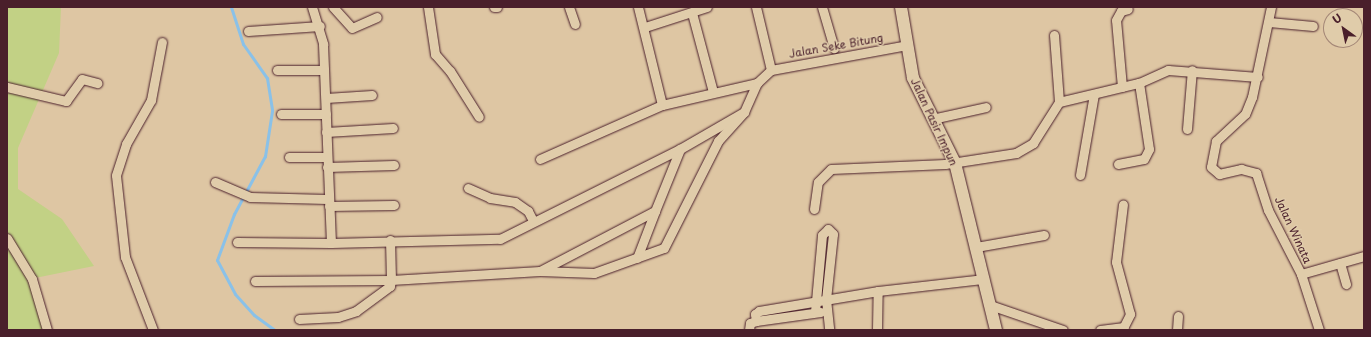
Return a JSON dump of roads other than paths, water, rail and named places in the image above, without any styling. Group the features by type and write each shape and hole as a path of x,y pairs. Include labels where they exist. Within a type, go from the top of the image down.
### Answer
{"street":[{"path":"312,7 320,26 324,70 326,98 326,157 331,243"},
{"path":"333,7 352,28 377,17"},
{"path":"428,7 436,54 450,70 479,117"},
{"path":"569,7 575,24"},
{"path":"638,7 645,27 662,105"},
{"path":"645,27 707,7"},
{"path":"256,281 391,280 540,271 594,273 664,248 718,141 744,112 757,83 771,70 756,7"},
{"path":"822,7 834,48"},
{"name":"Jalan Pasir Impun","path":"901,7 913,78 955,163 996,330"},
{"path":"1059,102 1139,83 1168,70 1192,70 1258,77 1271,7"},
{"path":"1122,87 1116,20 1121,11 1128,9"},
{"path":"692,13 713,92"},
{"path":"1269,22 1313,26"},
{"path":"248,31 320,26"},
{"path":"814,209 818,182 831,169 955,163 1016,153 1033,143 1059,102 1054,35"},
{"path":"153,330 125,257 116,175 126,144 151,100 162,42"},
{"name":"Jalan Seke Bitung","path":"771,70 907,45"},
{"path":"277,70 324,70"},
{"path":"1187,129 1192,70"},
{"name":"Jalan Winata","path":"1258,77 1245,114 1216,141 1211,167 1218,174 1241,169 1256,173 1268,210 1301,274 1319,330"},
{"path":"7,87 66,100 82,79 97,83"},
{"path":"540,159 662,105 757,83"},
{"path":"1118,164 1144,159 1149,149 1139,83"},
{"path":"1080,175 1094,94"},
{"path":"326,98 372,95"},
{"path":"932,119 986,107"},
{"path":"237,242 331,243 390,240 496,240 680,149 744,112"},
{"path":"281,114 326,114"},
{"path":"326,132 393,128"},
{"path":"637,258 680,149"},
{"path":"289,157 326,157"},
{"path":"327,167 394,165"},
{"path":"215,182 227,185 250,196 328,203 394,205"},
{"path":"468,188 490,198 515,202 528,211 533,221"},
{"path":"1100,330 1123,328 1130,314 1116,262 1123,204"},
{"path":"540,271 655,211"},
{"path":"815,312 822,235 828,229 833,234 826,299 829,330"},
{"path":"976,247 1044,235"},
{"path":"7,238 32,279 47,330"},
{"path":"299,319 338,317 356,311 390,286 390,240"},
{"path":"1301,274 1364,256"},
{"path":"1340,263 1346,284"},
{"path":"756,321 755,314 759,311 878,291 984,279"},
{"path":"877,330 878,291"},
{"path":"990,305 1063,330"},
{"path":"749,330 750,323 756,321 828,311"},
{"path":"1177,330 1178,316"}],"waterway":[{"path":"231,7 243,44 267,78 272,111 265,156 234,214 217,260 235,294 254,315 275,330"}]}
